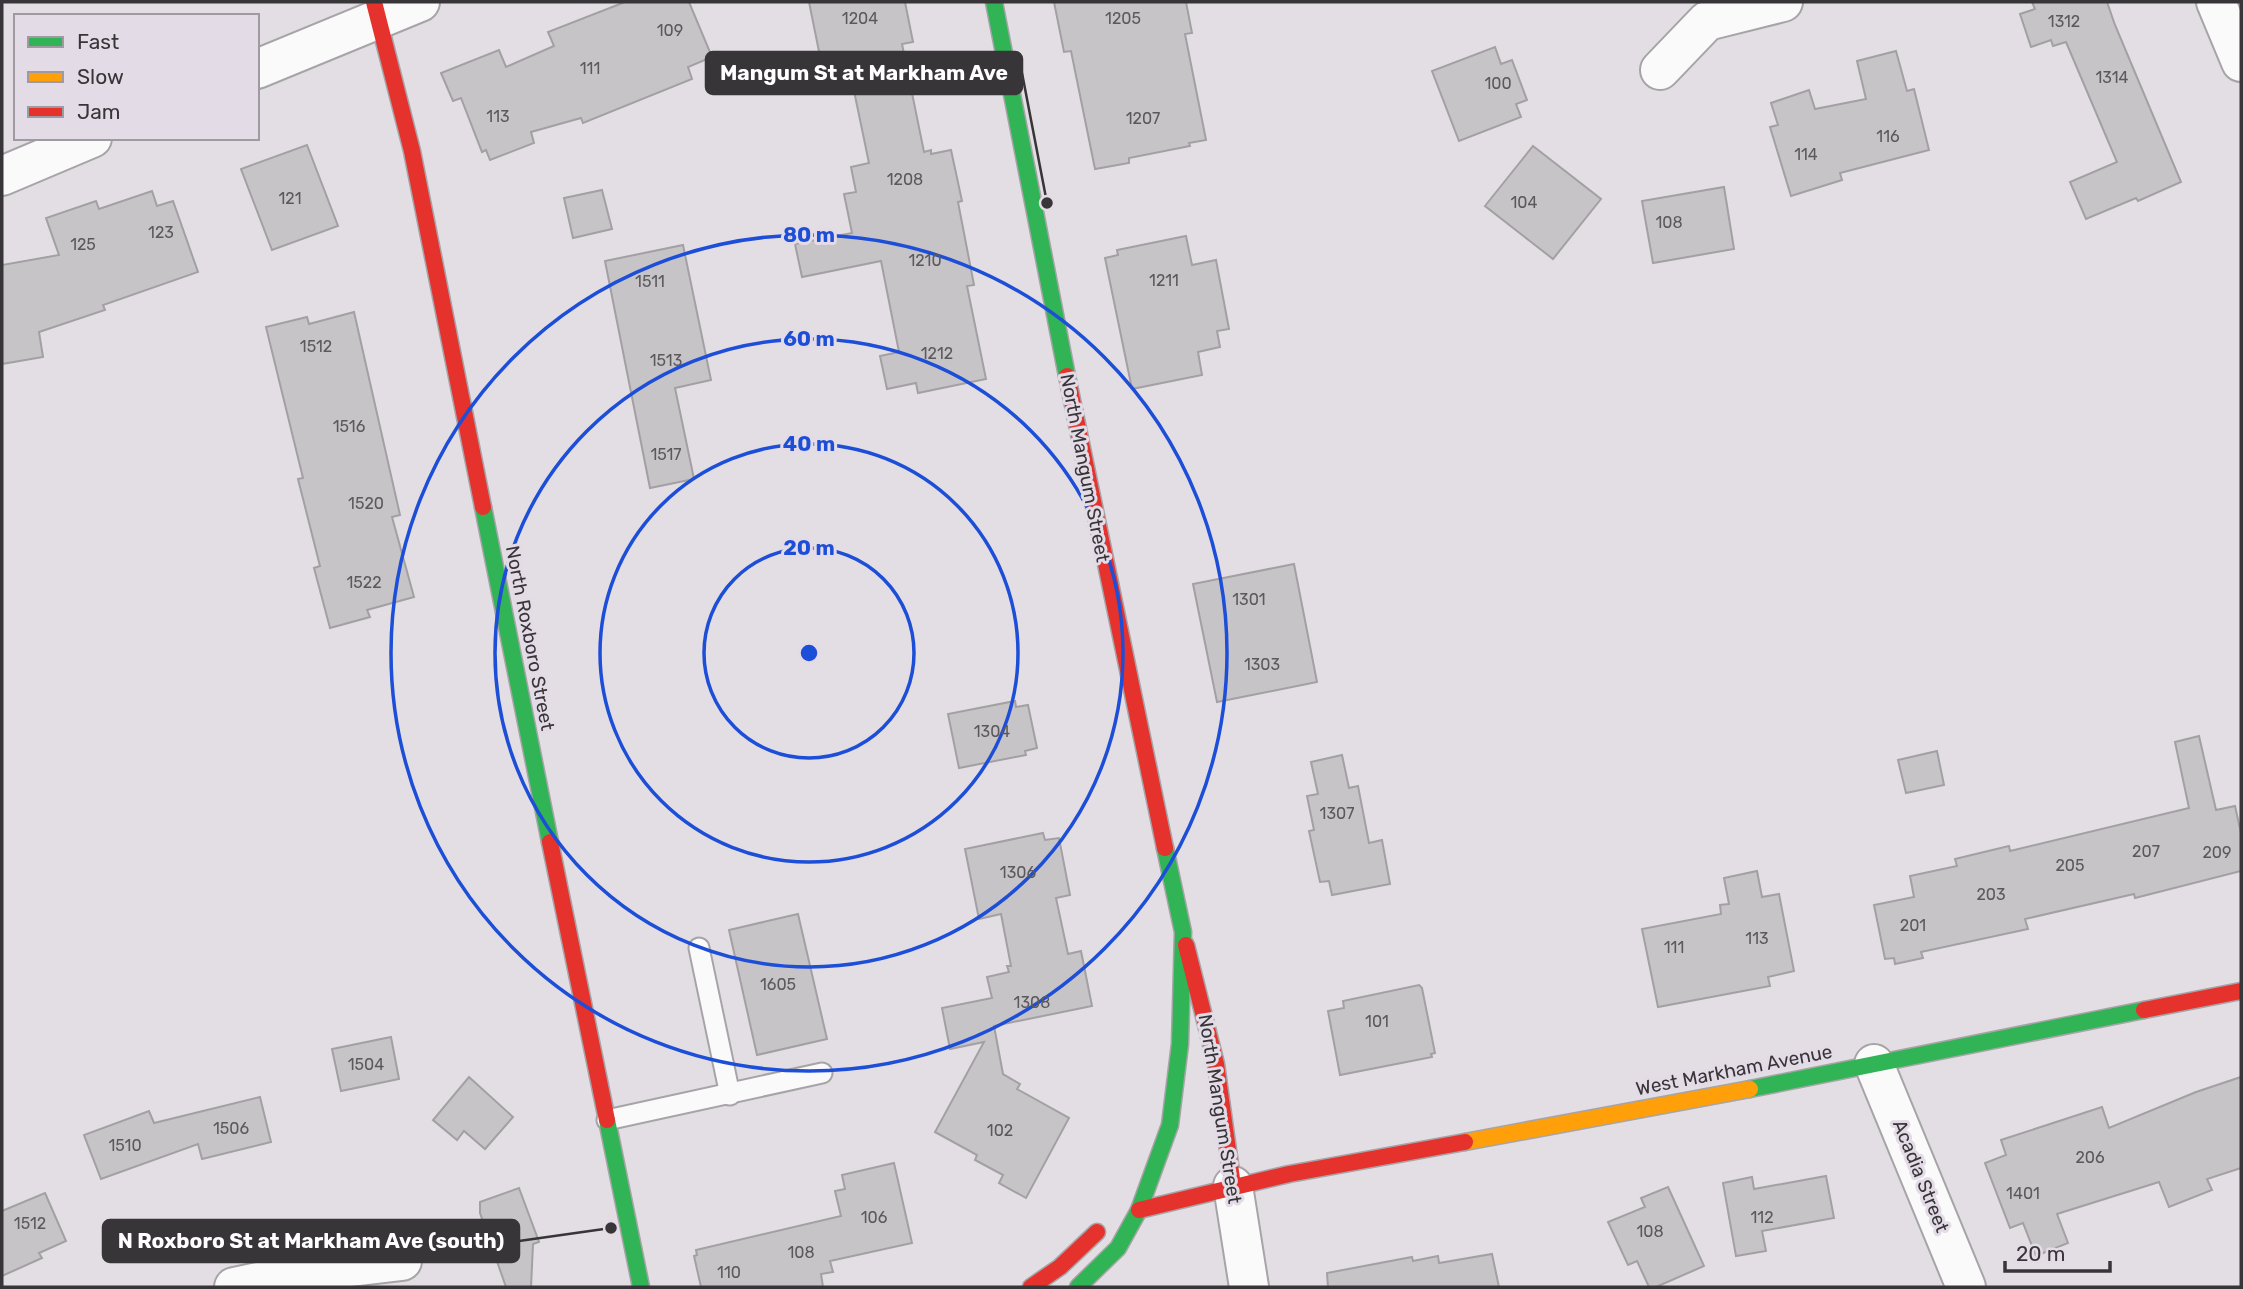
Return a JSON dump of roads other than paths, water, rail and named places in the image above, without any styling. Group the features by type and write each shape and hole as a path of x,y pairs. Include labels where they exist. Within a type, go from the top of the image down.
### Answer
{"main road":[{"name":"North Mangum Street","path":"994,2 1112,600 1182,932 1201,996 1230,1144 1233,1186"},
{"name":"North Roxboro Street","path":"376,10 412,150 641,1286"},
{"name":"North Mangum Street","path":"1078,1287 1118,1248 1139,1210 1170,1125 1180,1044 1182,932"},
{"name":"West Markham Avenue","path":"1031,1287 1060,1267 1101,1228 1139,1210 1233,1186 1557,1126 2241,992"}],"street":[{"path":"259,68 376,10 420,2"},
{"path":"1660,70 1707,21 1783,2"},
{"path":"2216,2 2241,62"},
{"path":"2,176 87,140"},
{"name":"Acadia Street","path":"1874,1064 1966,1287"},
{"name":"North Mangum Street","path":"1233,1186 1249,1287"},
{"path":"234,1287 307,1272 401,1261"}],"lane":[{"path":"699,948 730,1095"},
{"path":"607,1120 822,1073"}],"place":[{"name":"Mangum St at Markham Ave","path":"1047,203"},
{"name":"N Roxboro St at Markham Ave (south)","path":"611,1228"}]}
